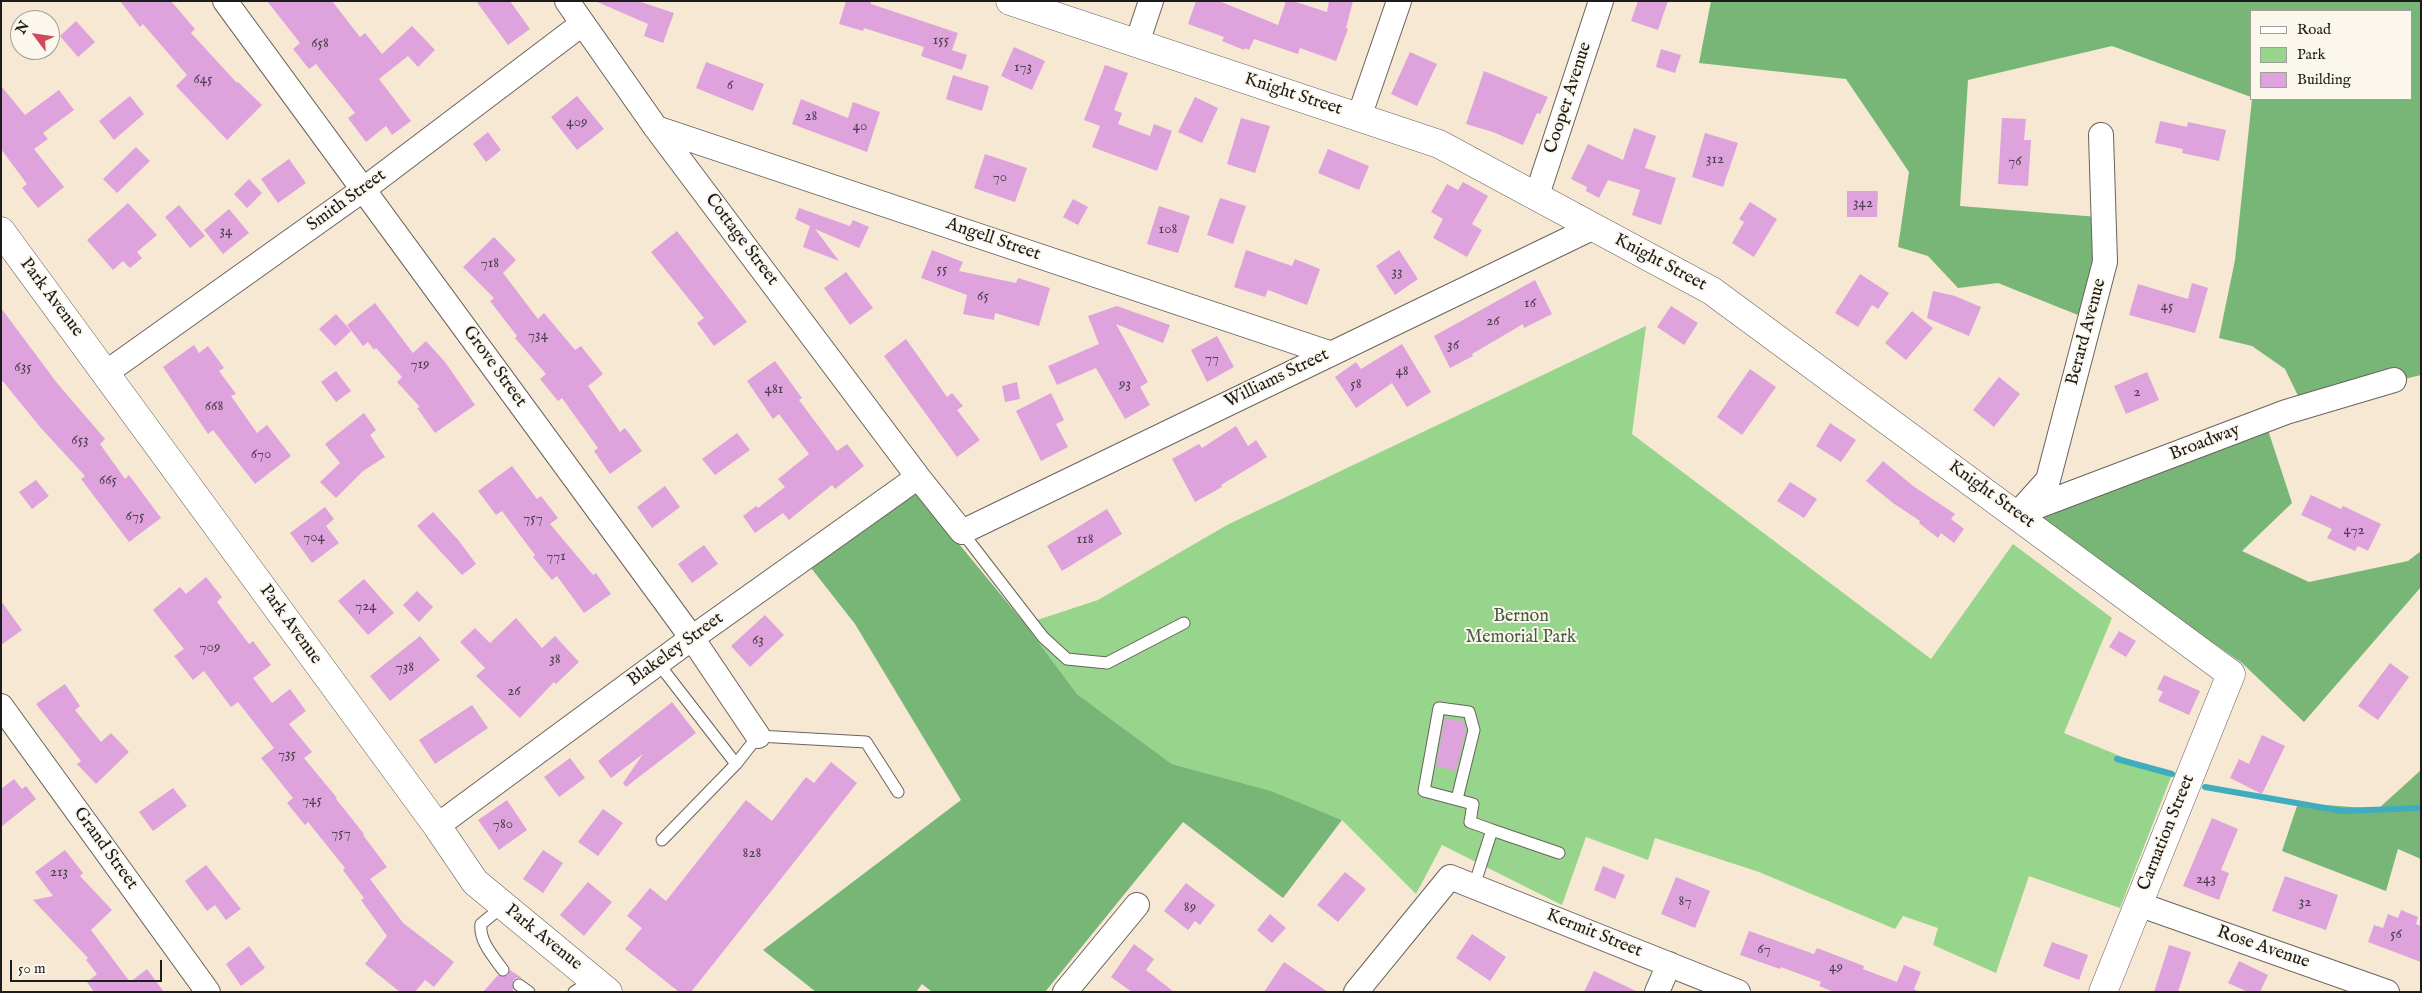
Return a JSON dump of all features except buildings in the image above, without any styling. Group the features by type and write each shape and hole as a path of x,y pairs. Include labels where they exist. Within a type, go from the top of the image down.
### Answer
{"street":[{"name":"Grove Street","path":"225,1 692,638 758,736"},
{"name":"Cottage Street","path":"567,1 656,128 918,477 962,532"},
{"name":"Knight Street","path":"1010,1 1440,144 1712,290 2231,674"},
{"path":"1137,43 1150,1"},
{"path":"1359,117 1399,1"},
{"name":"Cooper Avenue","path":"1537,195 1601,1"},
{"name":"Smith Street","path":"106,372 364,189 582,24"},
{"name":"Angell Street","path":"656,128 1329,353"},
{"name":"Berard Avenue","path":"2017,514 2048,480 2105,262 2101,135"},
{"name":"Williams Street","path":"962,532 1329,353 1594,227"},
{"name":"Park Avenue","path":"1,230 437,826 475,882 504,906 592,987"},
{"name":"Broadway","path":"2017,514 2286,412 2394,380"},
{"name":"Blakeley Street","path":"437,826 692,638 918,477"},
{"name":"Carnation Street","path":"2104,992 2231,674"},
{"name":"Grand Street","path":"1,706 208,992"},
{"name":"Kermit Street","path":"1356,992 1450,876 1738,992"},
{"name":"Rose Avenue","path":"2138,904 2387,992"},
{"path":"1069,990 1137,905"},
{"path":"1657,992 1669,964"}],"lane":[{"path":"962,532 1043,637 1067,659 1107,663 1184,623"},
{"path":"658,663 736,764"},
{"path":"1458,800 1474,730 1469,712 1439,708 1424,791 1472,804 1470,822 1559,853"},
{"path":"662,840 736,764 758,736 866,742 898,792"},
{"path":"1474,886 1492,830"},
{"path":"503,970 490,952 480,931 481,924 504,906"}],"green space":[{"path":"1711,1 2421,1 2421,375 2302,404 2285,369 2252,346 2219,338 2235,260 2252,100 2412,100 2412,10 2250,10 2250,97 2112,46 1968,80 1960,206 2111,218 2093,321 1998,283 1958,288 1928,256 1898,247 1909,172 1846,79 1699,63"},
{"name":"Bernon Memorial Park","path":"1646,326 1632,434 1931,659 2013,544 2112,618 2064,733 2171,777 2120,908 2029,876 1996,973 1933,945 1938,928 1903,916 1895,929 1759,872 1655,838 1648,860 1586,837 1562,905 1442,845 1416,894 1342,820 1270,791 1172,764 1077,694 1025,624 1098,600 1227,525"},
{"path":"2267,427 2292,503 2242,551 2309,582 2408,561 2421,551 2421,587 2304,722 2242,663 2029,515"},
{"path":"912,487 1025,624 1077,694 1172,764 1271,791 1342,820 1283,898 1183,822 1045,992 932,992 922,984 916,992 816,992 763,950 961,800 855,624 804,559"},
{"path":"2421,770 2421,859 2398,849 2386,891 2282,851 2298,803 2378,809"}],"waterway":[{"path":"2117,759 2172,774"},
{"path":"2205,787 2342,811 2421,808"}]}
